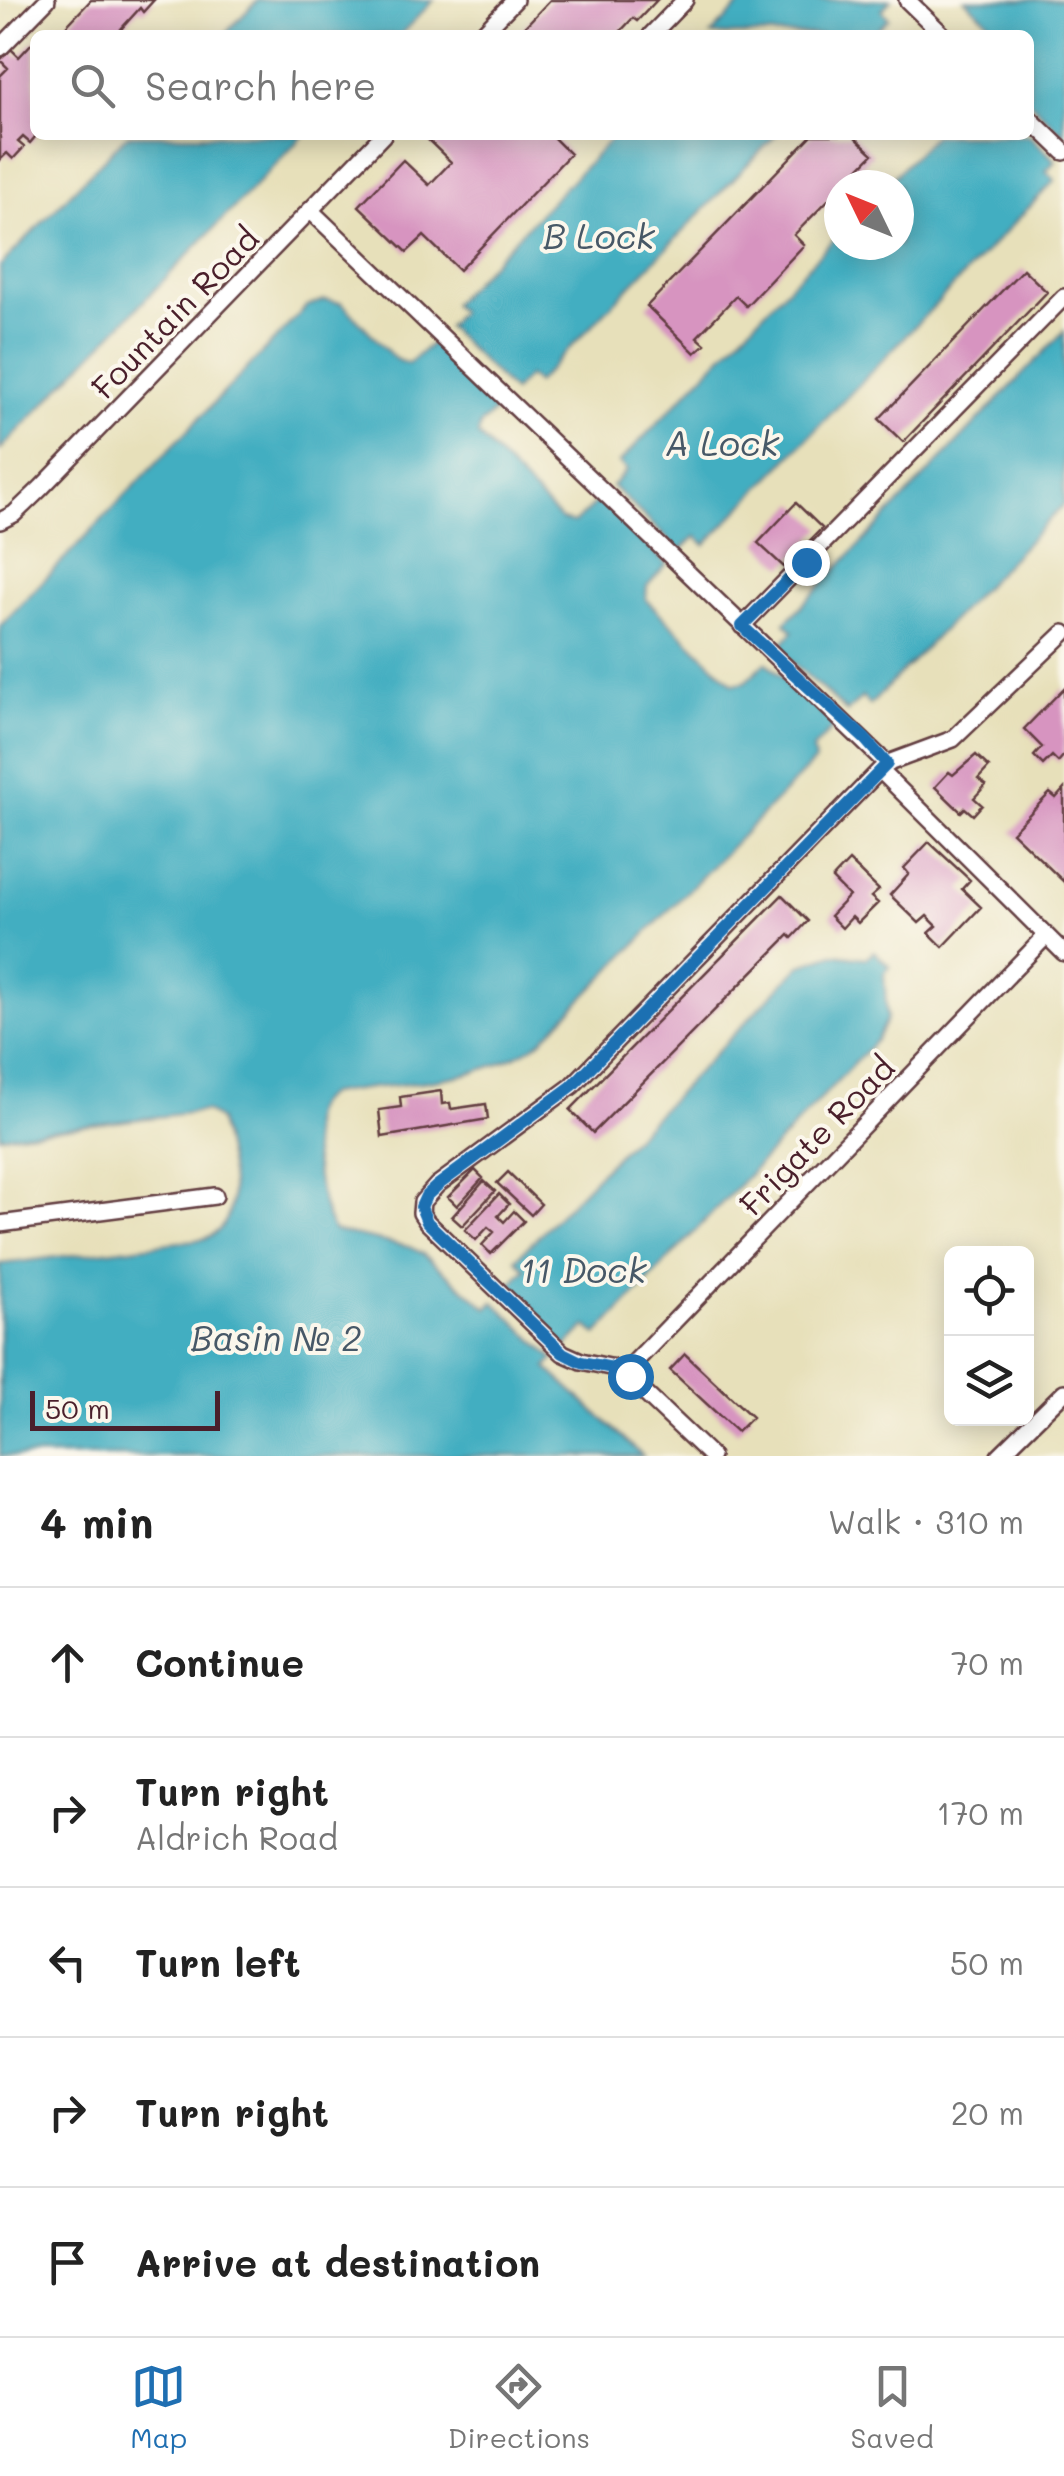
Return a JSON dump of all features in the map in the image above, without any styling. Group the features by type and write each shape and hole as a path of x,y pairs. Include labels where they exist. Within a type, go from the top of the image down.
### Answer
{"lane":[{"path":"0,48 47,0"},
{"path":"486,30 515,0"},
{"path":"656,30 685,0"},
{"path":"907,0 939,30"},
{"path":"1034,123 1064,152"},
{"name":"Fountain Road","path":"0,521 23,507 379,140"},
{"path":"310,210 842,718 883,767 1064,953"},
{"path":"742,626 1064,296"},
{"path":"711,1456 635,1385 629,1372 581,1362 561,1352 423,1218 422,1202 446,1178 572,1086 883,767 953,738 1064,632"},
{"name":"Frigate Road","path":"629,1372 1046,936"},
{"path":"0,1224 216,1196"},
{"path":"999,1456 1064,1392"}],"water":[{"path":"258,0 434,0 405,30 229,30"},
{"path":"745,0 891,0 882,10 889,18 877,30 716,30"},
{"path":"965,0 1064,0 1064,135 1034,106 1034,30 998,30"},
{"path":"122,140 299,140 0,450 0,266"},
{"name":"B Lock","path":"610,140 771,140 536,383 528,376 513,392 447,327 460,312 452,304"},
{"name":"A Lock","path":"929,140 1034,140 1056,161 1046,171 1055,180 705,545 696,536 680,551 612,486 627,470 619,463 824,250 824,260 914,260 914,170 900,170"},
{"name":"Basin № 2","path":"325,300 342,303 395,359 408,364 433,342 499,407 480,425 478,435 561,520 574,523 600,499 667,564 647,586 646,600 733,684 745,682 766,662 835,725 813,749 815,761 541,1041 517,1056 465,1074 329,1094 313,1111 316,1172 334,1231 409,1247 422,1253 487,1308 494,1302 554,1359 547,1368 643,1456 0,1456 0,1264 203,1239 218,1231 227,1219 231,1187 219,1120 205,1111 0,1136 0,626 307,306"},
{"path":"1064,331 1064,504 870,705 862,697 847,712 778,649 793,631 785,623"},
{"name":"11 Dock","path":"874,951 890,967 884,973 887,1018 877,1039 597,1335 587,1326 566,1347 506,1289 525,1269 516,1259 801,965 834,954 866,958"}],"building":[{"path":"91,0 154,0 143,12 140,8 122,30 63,30"},
{"path":"550,0 657,0 637,21 633,18 622,30 522,30"},
{"path":"30,45 32,140 30,143 23,137 18,142 24,147 13,159 7,153 0,160 0,76 8,68 0,60 11,49 19,57"},
{"path":"428,140 556,140 570,154 459,270 424,236 407,252 359,206 403,160 429,185 451,162"},
{"path":"807,140 858,140 873,154 857,170 824,170 824,204 794,235 804,245 746,306 736,296 697,337 705,344 695,353 647,306"},
{"path":"1023,269 1047,292 903,442 879,419"},
{"path":"796,503 822,528 784,567 758,543"},
{"path":"1064,688 1064,755 1058,762 1052,756 1043,765 1034,756 1042,747 1024,729"},
{"path":"976,755 989,767 978,779 986,785 974,798 982,805 973,815 965,808 961,812 935,787 949,772 953,775"},
{"path":"1064,789 1064,882 1012,832 1050,793 1056,798"},
{"path":"929,842 970,880 962,889 981,907 943,947 929,933 937,926 927,916 919,923 890,895 909,874 904,868"},
{"path":"849,861 879,890 871,897 878,903 858,923 852,917 842,928 830,916 849,896 832,879"},
{"path":"782,895 808,921 792,938 789,935 593,1133 570,1110"},
{"path":"441,1091 442,1104 450,1103 451,1109 486,1104 488,1119 382,1137 379,1110 401,1107 400,1097"},
{"path":"475,1170 483,1178 457,1206 448,1197"},
{"path":"508,1172 541,1204 531,1215 497,1183"},
{"path":"484,1181 495,1191 462,1226 452,1217"},
{"path":"499,1194 509,1204 498,1216 504,1222 514,1211 524,1221 491,1254 482,1245 494,1232 488,1227 476,1240 465,1230"},
{"path":"685,1354 752,1417 737,1432 670,1370"}],"route":[{"path":"630,1376 629,1371 581,1362 563,1353 427,1222 421,1212 422,1202 438,1185 572,1086 887,764 742,626 806,562"}]}
